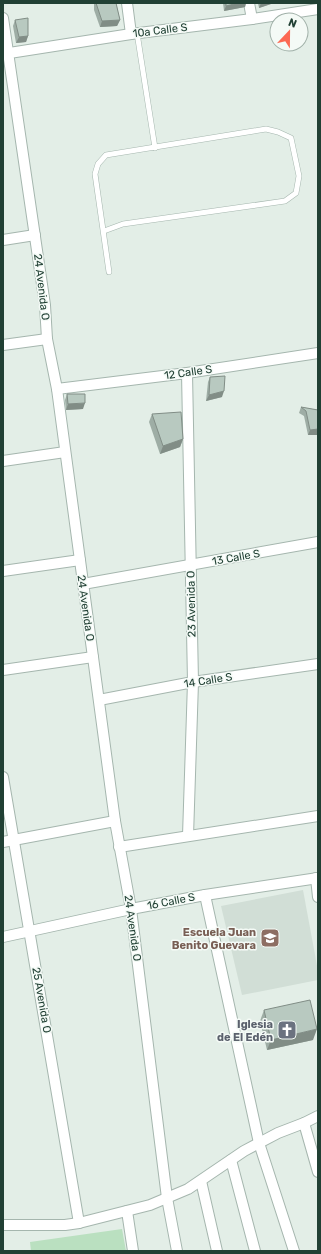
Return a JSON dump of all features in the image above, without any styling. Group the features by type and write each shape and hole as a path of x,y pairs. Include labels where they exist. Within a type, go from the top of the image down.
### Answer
{"street":[{"path":"127,3 134,34"},
{"path":"249,3 252,19"},
{"name":"10a Calle S","path":"6,54 134,34 318,9"},
{"name":"24 Avenida O","path":"3,18 6,54 35,235 45,305 48,339 57,389 115,821 130,909 167,1198 177,1251"},
{"path":"3,240 35,235"},
{"path":"3,345 48,339"},
{"name":"12 Calle S","path":"57,389 186,373 318,353"},
{"name":"23 Avenida O","path":"186,373 193,682 188,836"},
{"path":"3,461 65,452"},
{"name":"13 Calle S","path":"83,584 318,542"},
{"path":"3,571 80,560"},
{"path":"3,670 93,657"},
{"name":"14 Calle S","path":"99,700 193,682 318,664"},
{"name":"25 Avenida O","path":"3,777 8,840 30,932 79,1223"},
{"path":"119,847 318,816"},
{"path":"8,840 115,821"},
{"path":"317,878 318,897"},
{"name":"16 Calle S","path":"3,937 130,909 205,895 317,878"},
{"path":"205,895 259,1143 294,1251"},
{"path":"3,1226 65,1226 150,1205 188,1189 244,1151 259,1143 278,1133 304,1124 318,1116"},
{"path":"304,1124 318,1172"},
{"path":"231,1160 255,1251"},
{"path":"200,1181 217,1251"},
{"path":"127,1211 133,1251"}],"lane":[{"path":"134,34 154,148"},
{"path":"104,230 123,224 285,201 296,193 299,176 291,138 278,132 266,129 106,155 98,164 95,174 109,272"}],"shaded area":[{"name":"Escuela Juan Benito Guevara","path":"303,890 318,971 318,980 242,995 221,906"}],"green space":[{"path":"122,1229 126,1251 31,1251 30,1242"}],"building":[{"path":"96,3 116,3 120,20 102,21"},
{"path":"226,3 238,3 226,6"},
{"path":"28,18 28,36 19,37 15,20"},
{"path":"225,376 224,391 209,395 210,377"},
{"path":"67,394 85,394 85,403 68,404"},
{"path":"301,407 318,410 318,429 310,430 306,411"},
{"path":"181,412 183,439 163,446 152,414"},
{"name":"Iglesia de El Edén","path":"310,1000 317,1029 271,1040 264,1010"}],"place":[{"name":"Escuela Juan Benito Guevara","path":"270,938"},
{"name":"Iglesia de El Edén","path":"287,1030"}]}
